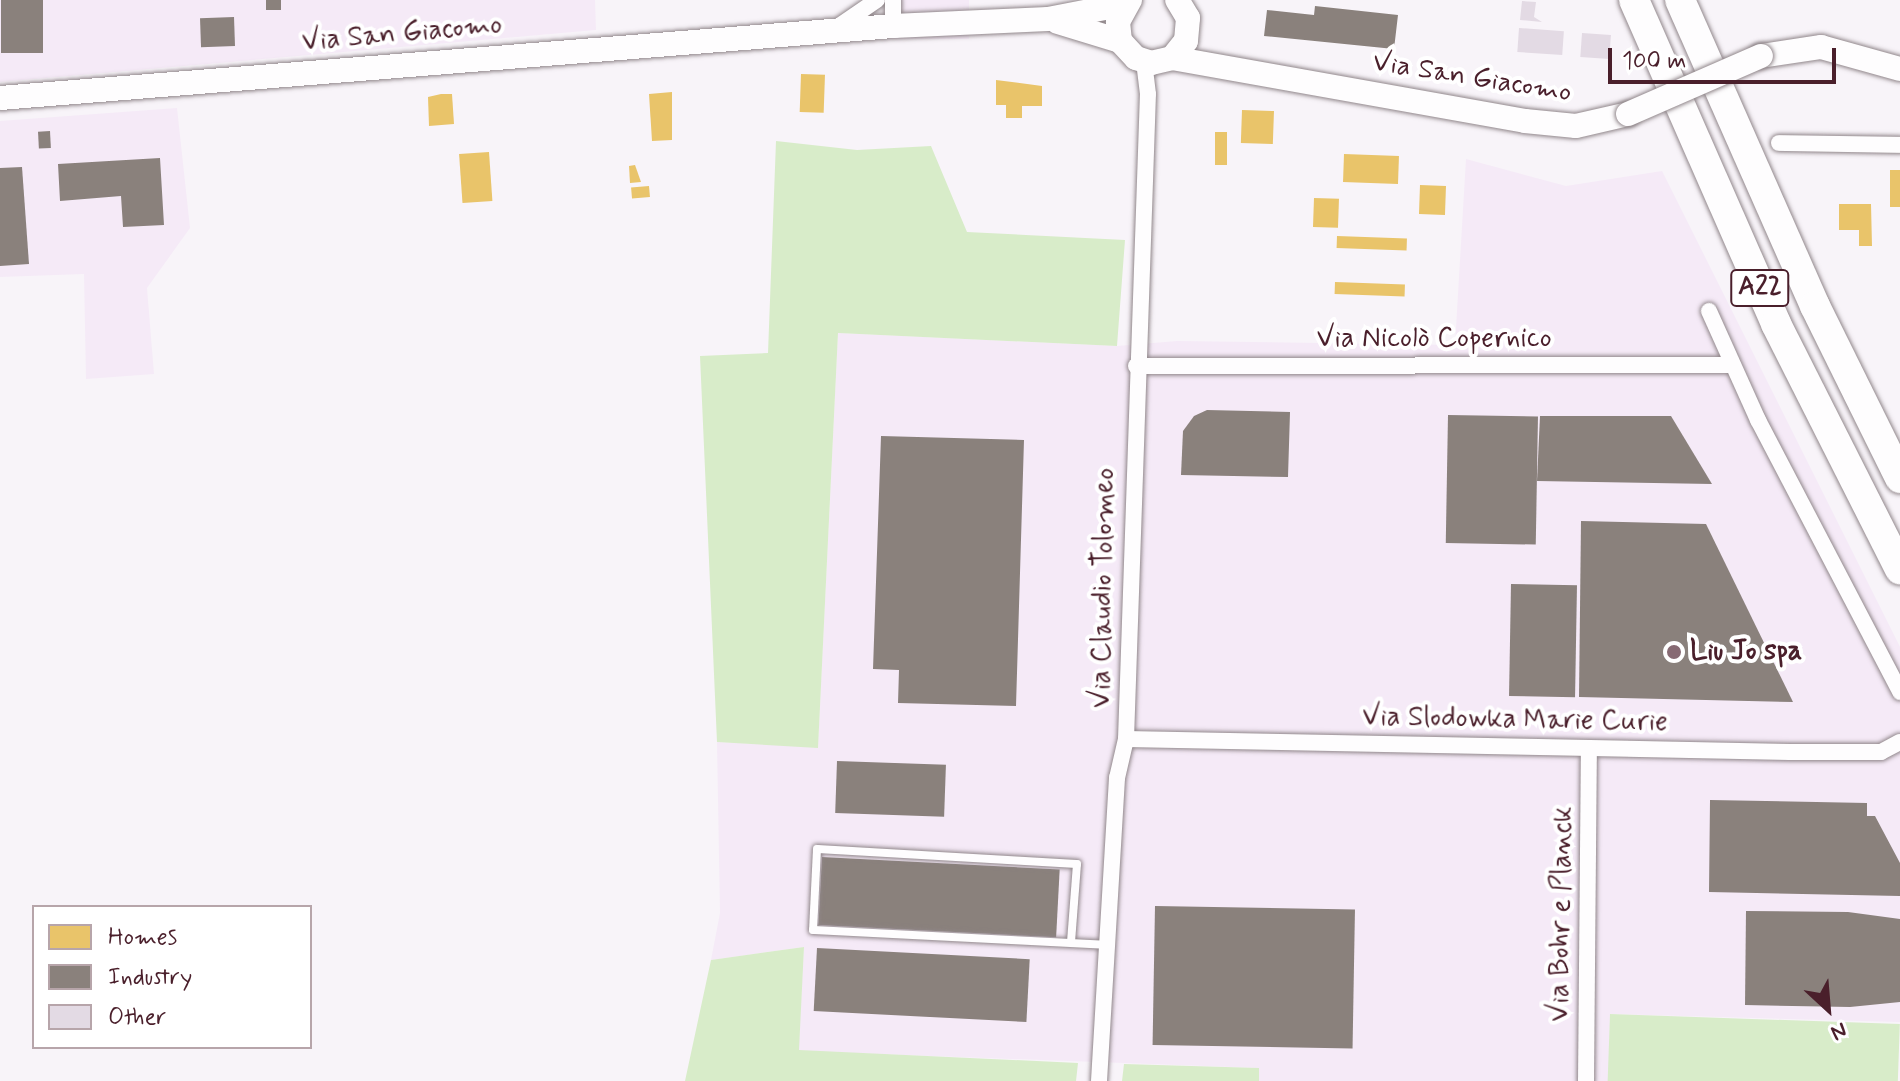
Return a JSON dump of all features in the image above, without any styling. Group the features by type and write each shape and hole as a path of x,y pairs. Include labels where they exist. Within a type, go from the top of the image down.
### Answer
{"highway":[{"name":"A22","path":"1634,0 1776,324 1900,570"},
{"name":"A22","path":"1680,0 1809,291 1900,478"}],"street":[{"path":"828,31 877,0"},
{"path":"893,0 893,26"},
{"path":"1120,41 1118,22 1128,2"},
{"name":"Via San Giacomo","path":"0,98 893,26 1048,19 1128,2"},
{"path":"1161,60 1187,13"},
{"path":"1187,13 1211,65"},
{"name":"Via San Giacomo","path":"1048,19 1108,33 1161,60 1211,65 1560,126 1628,114 1761,56 1821,47 1900,69"},
{"name":"Via Claudio Tolomeo","path":"1099,1081 1117,778 1126,739 1136,366 1148,94 1161,60"},
{"path":"1779,143 1900,145"},
{"path":"1709,311 1732,365 1900,692"},
{"name":"Via Nicolò Copernico","path":"1136,366 1732,365"},
{"name":"Via Slodowka Marie Curie","path":"1126,739 1881,752 1900,742"},
{"name":"Via Bohr e Planck","path":"1586,1081 1589,748"}],"lane":[{"path":"1071,942 1077,864 817,849 813,930 1106,945"}],"shaded area":[{"path":"0,0 595,0 596,30 0,82"},
{"path":"885,0 969,0 969,39 885,39"},
{"path":"177,108 190,228 147,288 154,374 86,379 84,274 0,277 0,121"},
{"path":"1466,159 1566,186 1662,171 1900,647 1900,1022 1610,1014 1609,1081 1259,1081 1258,1068 798,1051 804,947 711,960 720,913 717,742 818,747 838,333 1117,346 1177,341 1455,345"}],"green space":[{"path":"776,141 857,150 931,146 967,232 1125,240 1117,346 838,333 818,748 717,742 700,356 768,353"},
{"path":"804,947 799,1050 1078,1063 1076,1081 685,1081 711,960"},
{"path":"1610,1014 1900,1024 1898,1081 1608,1081"},
{"path":"1124,1064 1259,1068 1259,1081 1122,1081"}],"building: Homes":[{"path":"801,74 825,75 824,113 800,112"},
{"path":"996,80 1042,86 1042,106 1022,106 1022,118 1006,118 1006,105 996,105"},
{"path":"672,92 672,140 652,141 649,94"},
{"path":"452,94 454,124 429,126 428,97"},
{"path":"1242,110 1274,111 1273,144 1241,143"},
{"path":"1215,132 1227,132 1227,165 1215,165"},
{"path":"489,152 492,201 462,203 459,154"},
{"path":"1344,154 1399,156 1398,184 1343,182"},
{"path":"635,165 641,182 630,183 629,166"},
{"path":"1890,170 1900,170 1900,207 1890,207"},
{"path":"1420,185 1446,186 1445,215 1419,214"},
{"path":"649,186 650,197 632,199 631,188"},
{"path":"1314,198 1339,199 1338,228 1313,227"},
{"path":"1839,204 1871,204 1872,246 1859,246 1859,230 1839,230"},
{"path":"1337,236 1407,238 1407,250 1337,248"},
{"path":"1335,282 1405,284 1405,296 1335,294"}],"building: Industry":[{"path":"1,0 43,0 43,53 1,53"},
{"path":"266,0 281,0 281,10 266,10"},
{"path":"1315,6 1398,15 1394,49 1264,36 1267,10 1314,15"},
{"path":"234,17 235,46 201,47 200,18"},
{"path":"50,131 51,148 39,149 38,132"},
{"path":"160,158 164,225 123,227 121,196 60,201 58,164"},
{"path":"22,167 29,264 0,266 0,168"},
{"path":"1207,410 1290,412 1288,477 1181,475 1183,431 1194,416"},
{"path":"1448,415 1538,417 1536,545 1446,543"},
{"path":"1540,416 1671,416 1712,484 1537,481"},
{"path":"881,436 1024,440 1016,706 898,703 899,670 873,669"},
{"name":"Liu Jo spa","path":"1581,521 1706,524 1793,702 1579,697"},
{"path":"1511,584 1577,585 1575,697 1509,696"},
{"path":"837,761 946,765 944,817 835,813"},
{"path":"1710,800 1867,803 1867,816 1875,816 1900,863 1900,896 1709,892"},
{"path":"822,857 1060,869 1056,937 818,925"},
{"path":"1155,906 1355,909 1353,1048 1153,1045"},
{"path":"1746,911 1848,912 1900,919 1900,1002 1850,1007 1745,1005"},
{"path":"817,948 1030,959 1026,1022 814,1011"}],"building: Other":[{"path":"1522,1 1536,2 1534,17 1542,22 1520,20"},
{"path":"1519,28 1564,31 1562,55 1517,52"},
{"path":"1582,33 1611,35 1609,59 1580,57"}],"place":[{"name":"Liu Jo spa","path":"1674,652"}]}
